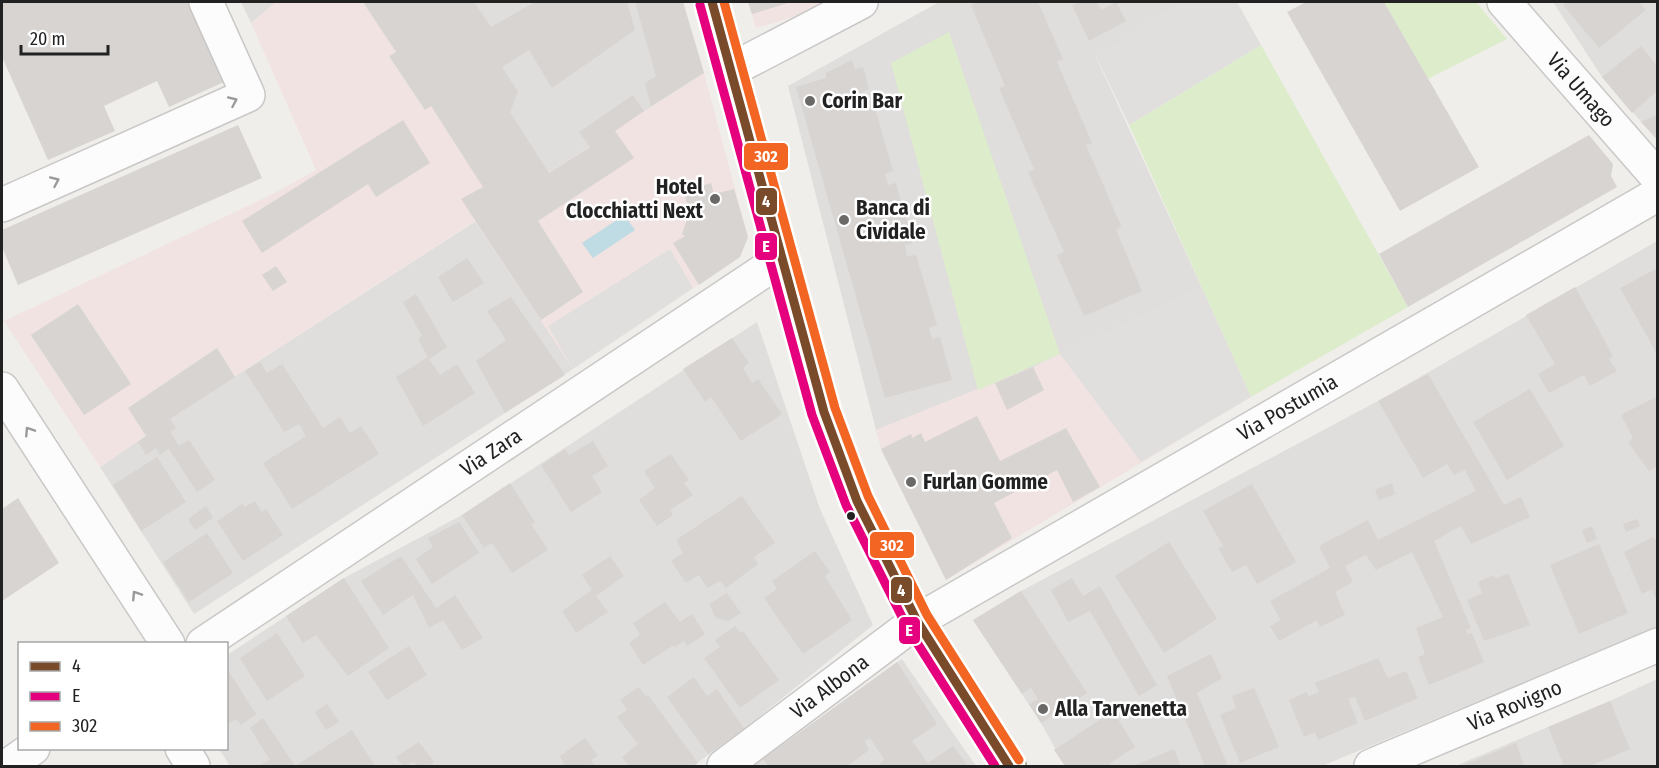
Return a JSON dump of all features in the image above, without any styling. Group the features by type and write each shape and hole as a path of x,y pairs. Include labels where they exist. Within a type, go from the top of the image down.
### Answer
{"main road":[{"path":"712,2 780,260 824,412 857,501 917,621 1009,766"}],"street":[{"path":"2,205 248,94 206,2"},
{"path":"731,70 861,2"},
{"name":"Via Umago","path":"1504,2 1658,178"},
{"name":"Via Postumia","path":"917,621 1658,194"},
{"name":"Via Zara","path":"206,642 780,260"},
{"path":"2,389 167,642"},
{"name":"Via Albona","path":"740,762 917,621"},
{"name":"Via Rovigno","path":"1371,766 1658,645"},
{"path":"8,766 30,750"},
{"path":"183,750 193,766"}],"shaded area":[{"path":"241,2 276,2 251,23"},
{"path":"276,2 418,2 528,186 704,73 748,237 740,257 573,369 475,221 198,400 100,467 4,321 271,195 316,170 251,23"},
{"path":"418,2 683,2 704,73 528,187"},
{"path":"748,2 836,2 756,28"},
{"path":"939,2 1183,2 1096,57 1202,288 1033,367 876,430 788,86"},
{"path":"1183,2 1237,2 1261,45 1129,125 1096,56"},
{"path":"1553,2 1657,2 1657,140 1602,77"},
{"path":"476,221 573,369 194,614 100,467 198,400"},
{"path":"1657,241 1657,627 1322,766 1065,766 1041,723 973,620 1021,591 1378,401"},
{"path":"670,249 693,288 573,369 548,326"},
{"path":"1202,288 1251,397 946,580 881,449 876,430 1033,367"},
{"path":"1202,288 1251,397 1141,462 1060,354"},
{"path":"757,322 820,509 873,625 744,729 693,766 230,766 220,750 228,750 228,654 344,578 462,515"},
{"path":"902,659 976,766 753,766 763,759"},
{"path":"1657,679 1657,766 1455,766 1610,701"}],"green space":[{"path":"1384,2 1476,2 1507,39 1428,79"},
{"path":"949,32 1060,354 978,390 891,63"},
{"path":"1261,45 1408,307 1251,397 1129,125"}],"water":[{"path":"624,215 635,230 593,258 582,243"}],"building":[{"path":"2,2 188,2 224,82 169,107 157,81 104,106 115,131 48,160 2,57"},
{"path":"363,2 474,2 491,27 535,2 627,2 635,30 552,88 529,50 502,67 518,92 510,112 549,173 590,147 579,132 633,95 644,111 615,131 634,158 538,221 583,292 541,320 461,199 483,187 431,106 425,110 389,56 396,52"},
{"path":"635,2 683,2 704,73 651,106 645,83 656,76"},
{"path":"748,2 791,2 752,14"},
{"path":"978,2 1038,2 1063,59 1057,62 1092,143 1086,145 1121,226 1116,230 1142,291 1084,316 1057,255 1064,252 1028,172 1034,169 999,88 1005,86 971,5"},
{"path":"1080,2 1097,2 1101,10 1116,2 1126,21 1089,41 1072,5"},
{"path":"1306,2 1384,2 1479,167 1400,211 1287,12"},
{"path":"1568,2 1639,2 1646,10 1599,48 1563,5"},
{"path":"1641,46 1658,67 1658,90 1632,113 1602,77"},
{"path":"852,60 855,69 863,67 869,89 862,92 864,103 873,101 893,171 885,174 888,185 896,183 913,243 905,245 907,256 916,255 937,325 929,328 932,339 940,337 952,380 885,398 796,87 826,78 826,73"},
{"path":"1658,114 1658,140 1641,122"},
{"path":"403,120 430,163 376,197 368,184 262,253 242,221"},
{"path":"238,125 262,178 18,285 2,247 2,230"},
{"path":"1589,135 1613,164 1611,176 1617,187 1408,307 1379,254"},
{"path":"711,183 714,194 734,189 748,237 740,257 699,285 673,243 685,236 682,234 688,217 691,219 684,192"},
{"path":"467,258 484,283 453,302 438,277"},
{"path":"276,266 287,282 273,291 262,275"},
{"path":"1658,268 1658,356 1620,288"},
{"path":"1575,287 1613,357 1609,359 1617,371 1590,386 1584,375 1549,393 1538,374 1555,364 1526,315"},
{"path":"416,294 447,347 429,359 440,375 457,364 475,393 423,426 396,377 428,357 418,339 422,336 403,302"},
{"path":"511,297 565,375 505,413 476,361 506,340 487,311"},
{"path":"78,304 131,384 84,415 31,335"},
{"path":"732,338 749,363 743,368 752,383 758,379 782,414 741,441 711,397 705,402 683,369"},
{"path":"217,348 235,377 170,419 176,428 170,432 179,446 189,440 215,480 197,492 169,449 160,455 156,448 146,455 138,442 146,436 128,408"},
{"path":"260,362 267,373 282,364 323,428 340,417 350,433 361,426 379,454 292,509 263,463 306,436 299,424 284,432 245,371"},
{"path":"1033,367 1044,390 1007,410 995,383"},
{"path":"1428,374 1504,505 1521,497 1530,517 1471,544 1461,526 1434,541 1471,628 1466,630 1468,634 1472,633 1484,662 1429,685 1418,657 1425,654 1416,628 1443,617 1412,552 1376,570 1366,555 1345,566 1353,582 1335,592 1345,615 1320,627 1317,620 1279,641 1270,626 1281,620 1270,601 1330,568 1319,546 1368,520 1378,540 1476,491 1465,470 1454,475 1447,464 1423,478 1378,401"},
{"path":"1530,389 1564,446 1507,480 1473,422"},
{"path":"1658,396 1658,466 1649,471 1628,442 1633,438 1621,415"},
{"path":"977,416 1000,461 1066,428 1100,487 1073,502 1057,470 994,503 1012,538 946,580 881,449 911,434 912,438 921,433 925,442"},
{"path":"593,441 608,466 592,476 602,492 571,512 541,465 565,449 569,455"},
{"path":"671,454 689,480 684,483 693,495 670,510 673,515 657,526 639,500 655,488 644,471"},
{"path":"157,457 186,502 141,531 113,485"},
{"path":"510,483 535,522 531,524 548,550 512,573 492,543 484,548 462,515"},
{"path":"1392,483 1395,494 1379,500 1375,490"},
{"path":"1252,484 1296,562 1257,584 1246,565 1232,572 1218,548 1223,546 1203,511"},
{"path":"742,496 775,543 754,557 758,564 726,588 720,581 707,588 699,575 686,583 671,561 683,553 676,540"},
{"path":"18,498 59,563 2,601 2,509"},
{"path":"255,501 262,512 266,509 283,535 243,561 217,521 242,504 245,507"},
{"path":"206,506 213,518 195,530 188,519"},
{"path":"1637,519 1640,526 1626,532 1623,524"},
{"path":"459,522 479,553 432,584 416,559 433,547 428,538"},
{"path":"1592,526 1597,539 1587,543 1582,530"},
{"path":"207,533 233,573 189,602 163,562"},
{"path":"1653,537 1654,540 1658,538 1658,597 1655,598 1652,589 1642,594 1624,552"},
{"path":"1169,542 1217,619 1164,653 1115,576"},
{"path":"1599,544 1628,613 1579,634 1550,565"},
{"path":"815,551 830,572 825,576 852,620 803,654 764,598 777,589 772,581"},
{"path":"401,556 436,608 455,595 483,638 462,650 443,620 429,628 413,595 383,615 361,581"},
{"path":"610,556 624,576 596,596 608,612 576,633 562,611 592,590 582,575"},
{"path":"1508,573 1530,625 1484,641 1467,600 1482,593 1478,582 1494,575 1495,579"},
{"path":"344,578 389,648 348,676 316,635 303,643 286,616"},
{"path":"1072,578 1083,596 1100,586 1157,685 1139,696 1090,611 1068,622 1051,590"},
{"path":"1021,591 1087,693 1041,723 1029,704 1038,699 1031,688 1022,694 973,620"},
{"path":"727,593 741,613 729,621 716,618 709,604"},
{"path":"665,602 680,622 692,614 705,634 687,646 684,641 675,647 674,645 643,665 629,643 640,635 633,623"},
{"path":"735,626 741,633 743,631 779,680 740,708 704,658 720,647 715,640"},
{"path":"277,633 305,676 267,701 240,658"},
{"path":"409,646 427,675 387,700 368,672"},
{"path":"1211,654 1222,678 1197,693 1228,766 1205,766 1167,676"},
{"path":"1378,658 1388,678 1406,671 1418,698 1365,721 1355,697 1348,698 1358,723 1318,740 1315,732 1304,737 1289,700 1306,692 1309,696 1319,692 1315,683"},
{"path":"897,662 937,724 912,741 928,763 953,746 968,766 878,766 884,759 870,738 864,741 869,750 847,766 769,766 763,759"},
{"path":"229,672 256,714 241,725 236,719 228,724"},
{"path":"694,677 707,696 717,689 744,729 708,754 667,697"},
{"path":"639,687 646,697 648,695 698,763 693,766 629,766 622,757 638,744 617,717 627,710 620,700"},
{"path":"1254,688 1279,747 1240,763 1220,715 1236,708 1232,696"},
{"path":"1610,701 1630,749 1590,766 1564,766 1548,727"},
{"path":"327,704 339,722 326,730 315,712"},
{"path":"1113,711 1135,747 1110,763 1112,766 1065,766 1054,750"},
{"path":"263,718 295,766 259,766 270,760 250,728"},
{"path":"352,730 375,766 295,766"},
{"path":"585,738 598,756 591,760 595,766 565,766 560,756"},
{"path":"419,742 434,762 429,766 417,766 414,762 403,766 396,757"},
{"path":"1516,743 1524,766 1461,766"},
{"path":"1174,749 1181,766 1133,766"}],"transit line":[{"name":"4","path":"712,2 824,412 857,501 917,621 1009,766"},
{"name":"302","path":"724,2 835,408 868,496 927,615 1019,760"},
{"name":"E","path":"700,5 812,415 846,505 907,627 995,766"}],"place":[{"name":"Corin Bar","path":"810,101"},
{"name":"Hotel Clocchiatti Next","path":"715,199"},
{"name":"Banca di Cividale","path":"844,220"},
{"name":"Furlan Gomme","path":"911,482"},
{"name":"Alla Tarvenetta","path":"1043,709"}]}
